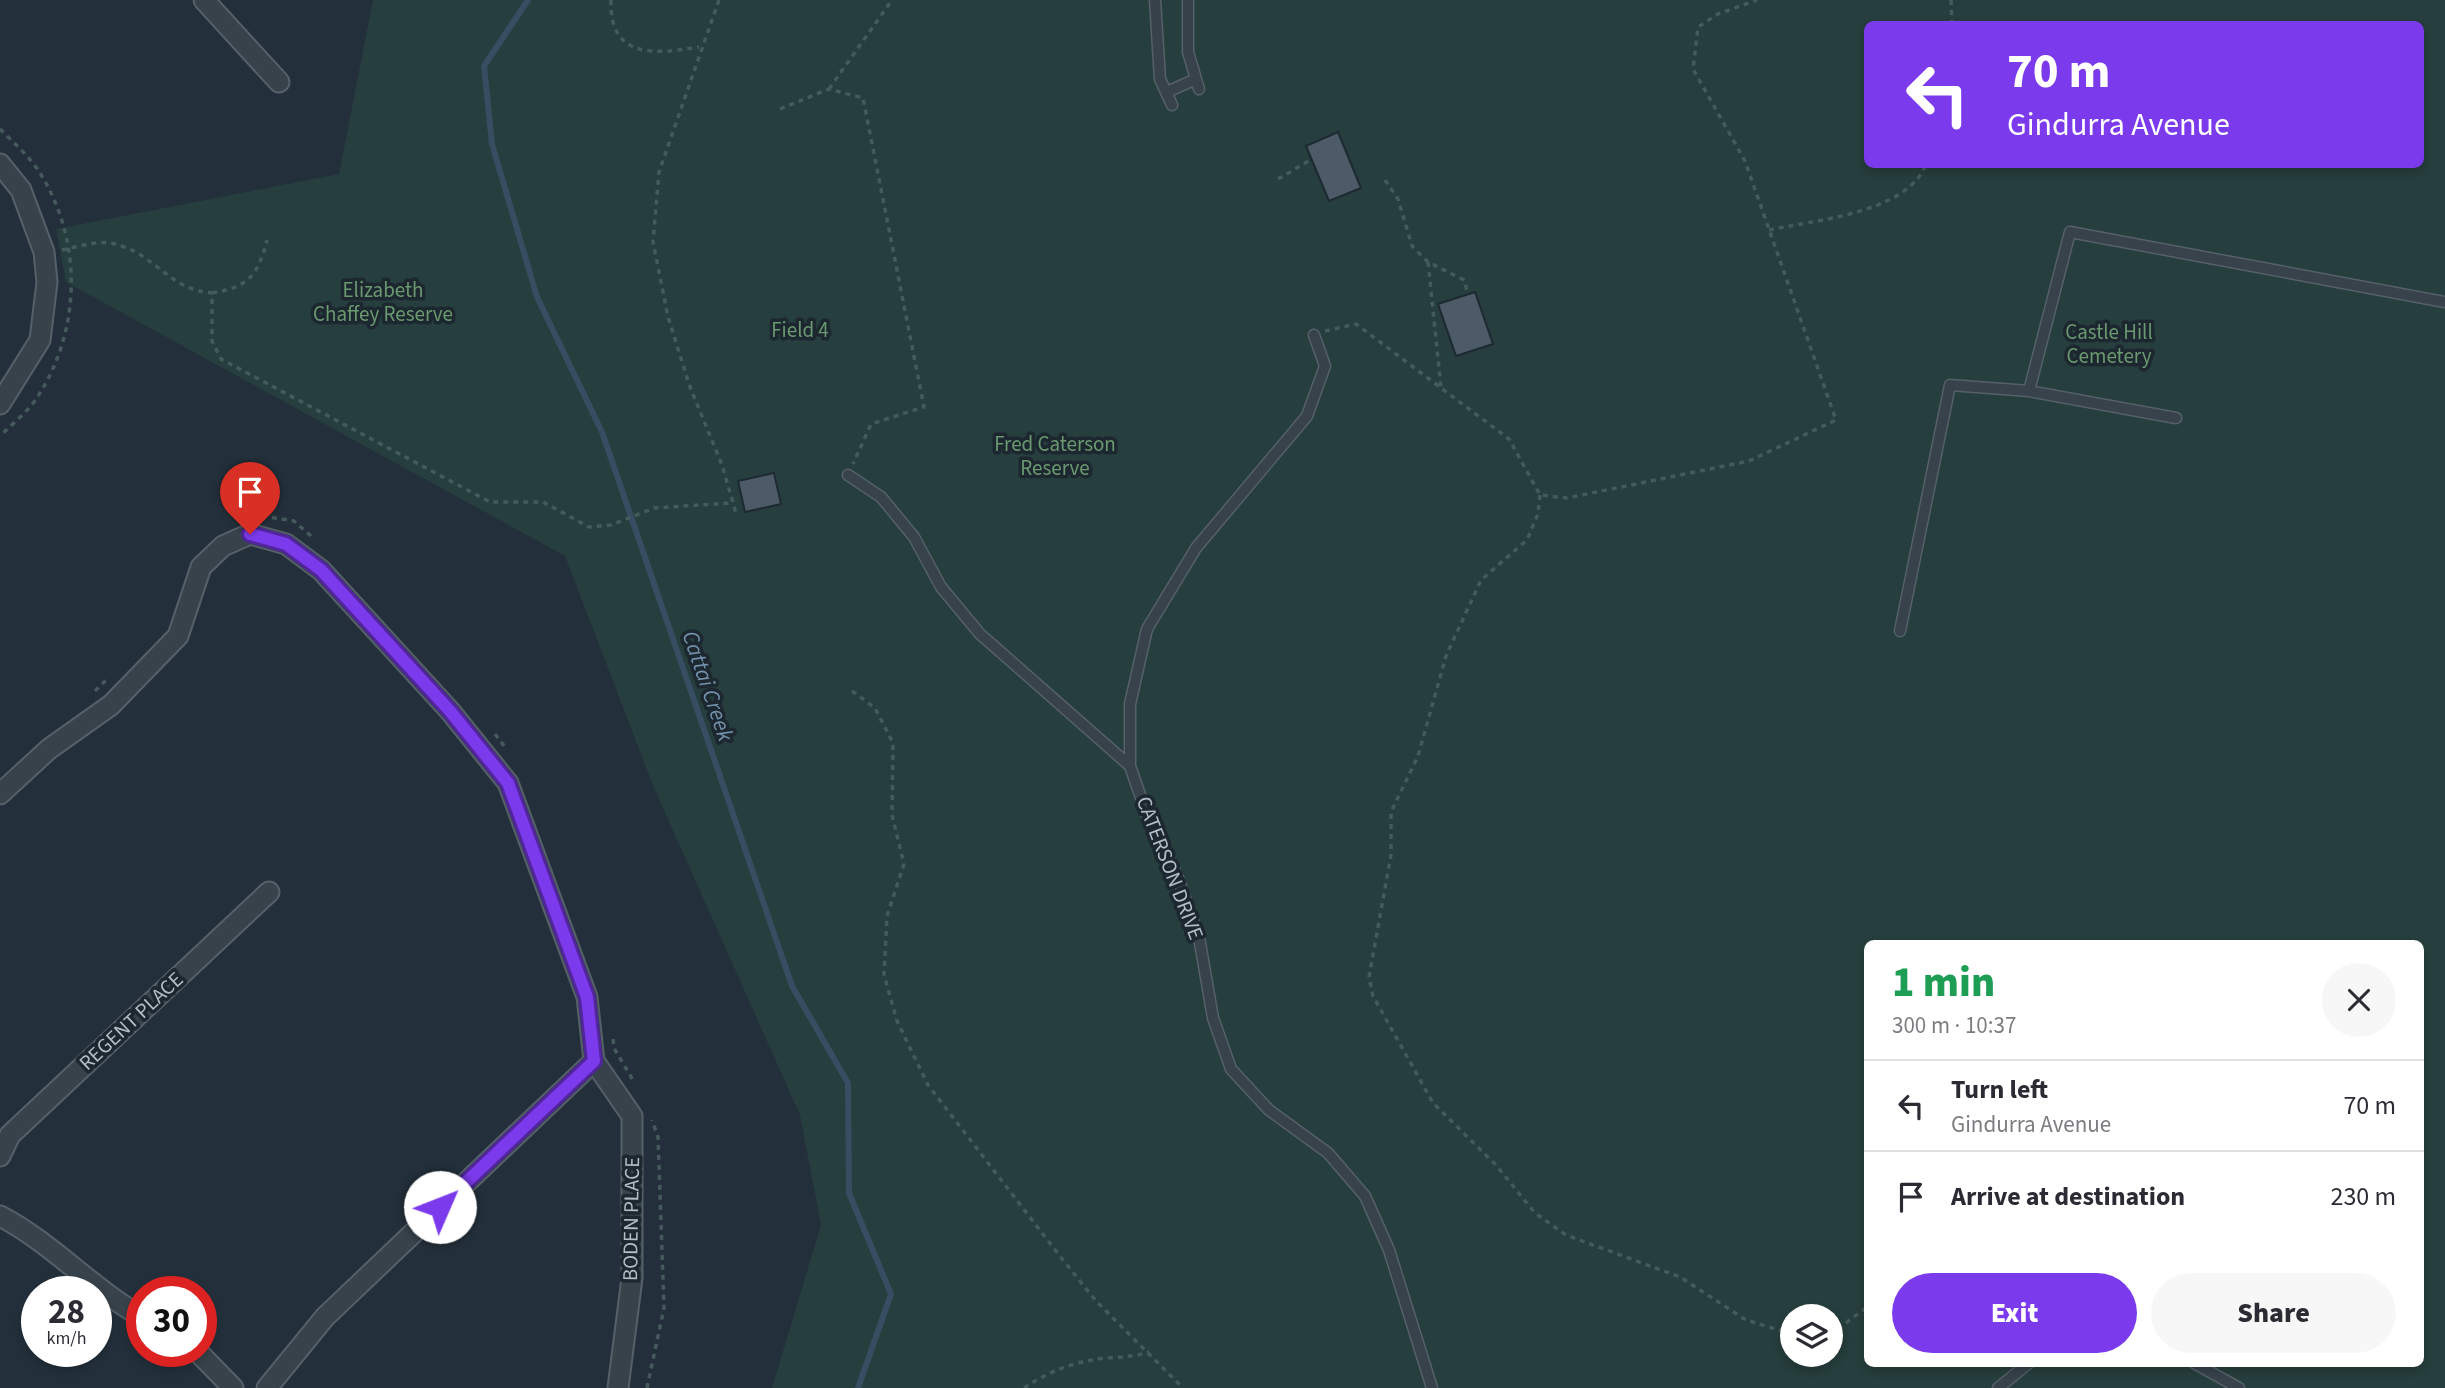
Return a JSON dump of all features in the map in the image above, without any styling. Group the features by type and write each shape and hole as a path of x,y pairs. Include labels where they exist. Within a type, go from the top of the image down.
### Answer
{"street":[{"path":"204,0 279,82"},
{"path":"0,164 21,190 44,253 47,282 40,340 0,404"},
{"path":"0,794 49,749 111,705 178,636 201,567 223,546 250,534 286,544 321,570 450,711 508,783 587,997 594,1061 325,1317 267,1388"},
{"name":"REGENT PLACE","path":"0,1156 10,1135 269,892"},
{"name":"BODEN PLACE","path":"594,1061 632,1116 632,1278 618,1388"},
{"path":"0,1216 30,1232 109,1298 126,1308"},
{"path":"213,1367 233,1388"}],"lane":[{"path":"1155,0 1160,79 1172,105"},
{"path":"1167,92 1198,84 1188,52 1188,0"},
{"path":"2029,391 2070,232 2445,302"},
{"name":"CATERSON DRIVE","path":"1314,335 1325,366 1307,416 1196,548 1147,629 1130,704 1130,766 1148,818 1177,875 1199,937 1213,1018 1231,1069 1269,1110 1328,1153 1365,1196 1388,1250 1432,1388"},
{"path":"1900,631 1950,385 2029,391 2176,418"},
{"path":"848,475 881,497 914,537 941,587 979,634 1130,766"},
{"path":"1998,1388 2024,1367"},
{"path":"2201,1367 2239,1388"}],"path":[{"path":"611,0 610,15 616,30 629,47 660,54 700,47"},
{"path":"719,0 712,28 700,47 659,172 653,242 668,317 690,387 722,465 736,513"},
{"path":"780,109 829,89 891,0"},
{"path":"1540,495 1567,498 1749,461 1836,420 1745,161 1693,69 1698,27 1718,13 1757,0"},
{"path":"1951,0 1952,21"},
{"path":"829,89 863,99 925,407 871,424 848,475"},
{"path":"1278,179 1312,159"},
{"path":"1769,230 1875,206 1903,195 1922,177 1925,168"},
{"path":"1385,180 1398,199 1412,246 1428,262 1464,280 1468,294"},
{"path":"44,253 93,242 121,246 176,284 196,292 212,293 229,290 250,279 260,265 267,240"},
{"path":"1428,262 1441,387"},
{"path":"212,293 212,341 221,359 489,502 543,502 589,527 611,525 653,508 731,503"},
{"path":"1314,335 1335,327 1356,324 1509,439 1540,495 1538,514 1527,540 1481,580 1470,598 1446,656 1418,756 1391,812 1391,855 1369,977 1373,996 1433,1103 1495,1164 1535,1213 1566,1235 1680,1277 1746,1320 1780,1330"},
{"path":"258,517 294,521 312,537"},
{"path":"92,694 111,675"},
{"path":"852,691 875,708 893,743 892,814 904,864 887,916 884,975 897,1021 928,1085 1059,1255 1096,1301 1183,1388"},
{"path":"493,732 509,753"},
{"path":"612,1035 614,1048 637,1087"},
{"path":"647,1388 664,1308 658,1137 648,1111"},
{"path":"1843,1325 1864,1309"},
{"path":"1024,1388 1048,1372 1081,1362 1127,1359 1149,1352"}],"green space":[{"name":"Fred Caterson Reserve","path":"373,0 2445,0 2445,1388 772,1388 821,1225 800,1115 654,788 565,556 66,282 56,229 339,174"}],"building":[{"path":"1338,132 1361,188 1329,201 1306,146"},
{"path":"1475,292 1493,344 1456,356 1438,304"},
{"path":"774,473 781,504 745,512 738,481"}],"waterway":[{"name":"Cattai Creek","path":"528,0 484,66 492,144 537,297 602,432 792,986 848,1083 849,1193 891,1294 858,1388"}],"route":[{"path":"250,534 286,544 321,570 450,711 508,783 587,997 594,1061 440,1207"}],"park label":[{"name":"Elizabeth Chaffey Reserve","path":"383,302"},
{"name":"Field 4","path":"800,330"},
{"name":"Castle Hill Cemetery","path":"2109,344"}]}
